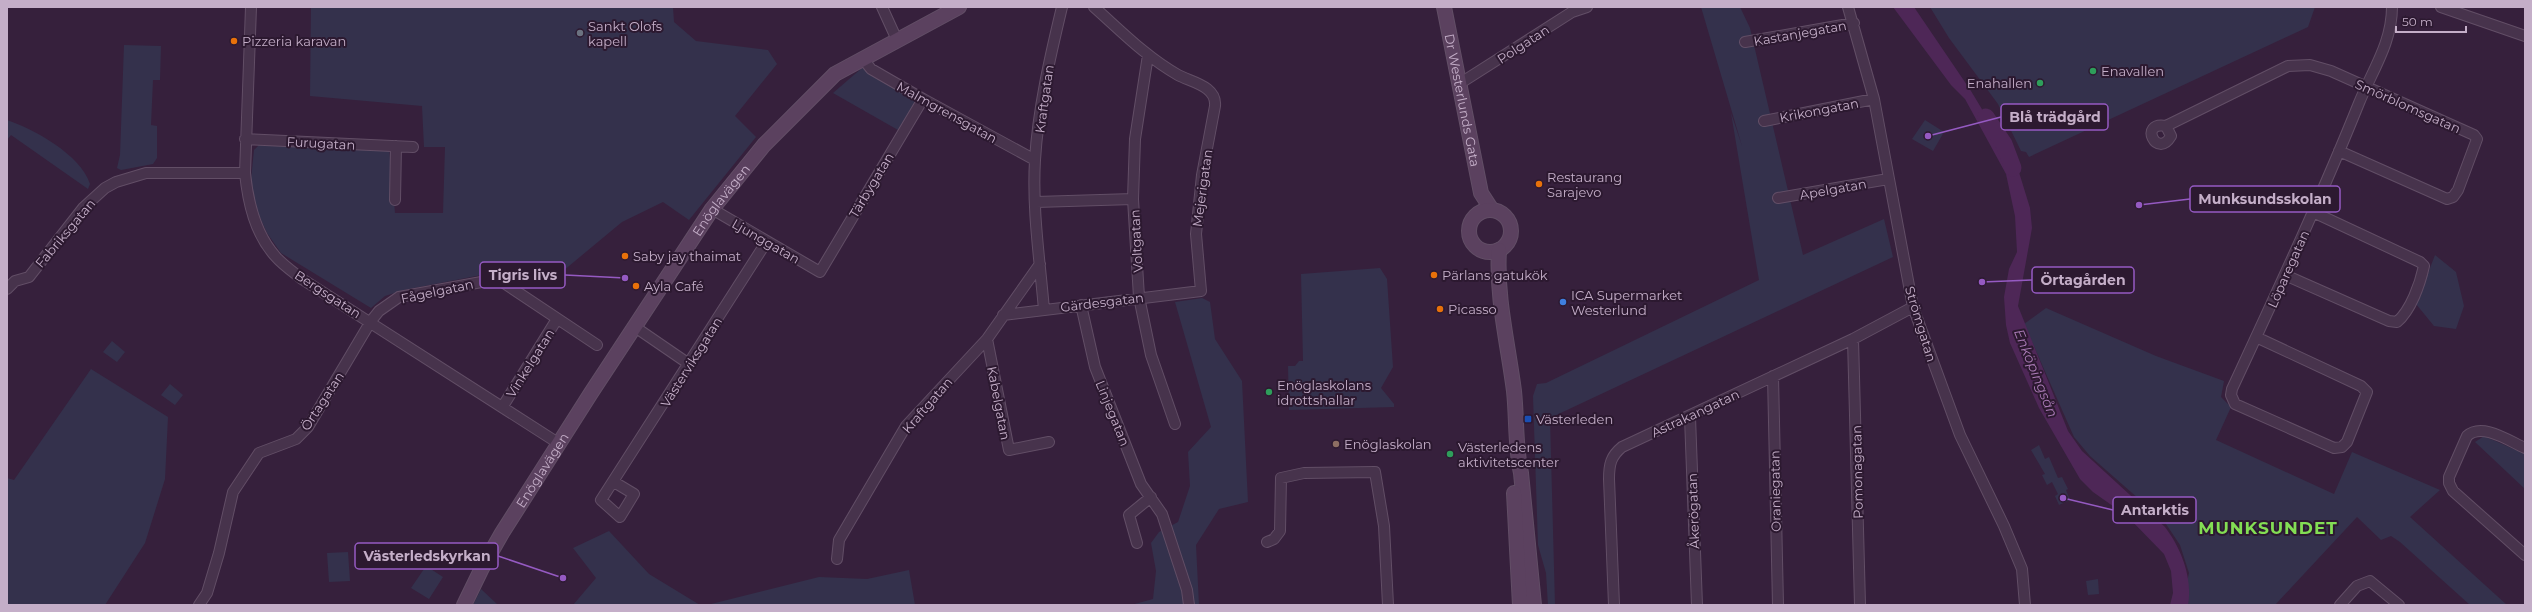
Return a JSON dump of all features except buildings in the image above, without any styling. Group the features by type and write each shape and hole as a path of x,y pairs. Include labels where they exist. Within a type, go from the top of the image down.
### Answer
{"main road":[{"name":"Enöglavägen","path":"464,605 482,568 558,443 712,210 764,145 836,74 959,7"},
{"name":"Dr Westerlunds Gata","path":"1444,7 1481,193 1478,214 1471,222 1470,235 1477,247 1493,251 1506,244 1511,230 1507,219 1502,214 1492,210 1481,193"},
{"path":"1478,214 1492,210"},
{"path":"1493,251 1514,394 1517,453 1521,473 1534,605"},
{"path":"1517,453 1514,475 1520,605"}],"street":[{"name":"Bergsgatan","path":"250,7 245,173 248,200 257,227 275,257 302,279 371,321 558,443"},
{"path":"882,7 897,40"},
{"name":"Kraftgatan","path":"1044,310 1036,202 1035,160 1048,63 1062,7"},
{"path":"1094,7 1148,55"},
{"name":"Polgatan","path":"1459,84 1572,12 1588,7"},
{"name":"Strömgatan","path":"1848,7 1854,23 1874,99 1913,308 1960,435 2004,526 2022,569 2025,605"},
{"name":"Löparegatan","path":"2256,337 2361,386 2368,392 2366,400 2347,442 2342,447 2334,448 2235,404 2231,395 2256,337 2314,212 2365,88 2388,40 2392,24 2392,7"},
{"path":"2441,7 2525,36"},
{"name":"Kastanjegatan","path":"1746,42 1854,23"},
{"name":"Mejerigatan","path":"1148,55 1178,75 1207,88 1216,101 1202,175 1196,234 1201,291"},
{"name":"Voltgatan","path":"1148,55 1136,120 1133,199 1139,297 1150,355 1175,424"},
{"name":"Malmgrensgatan","path":"863,59 871,69 1035,160"},
{"name":"Smörblomsgatan","path":"2166,126 2288,66 2319,67 2474,135 2477,144 2458,190 2453,197 2447,199 2340,151"},
{"name":"Tärbygatan","path":"820,272 923,99"},
{"name":"Krikongatan","path":"1764,121 1874,99"},
{"name":"Furugatan","path":"245,139 413,147"},
{"path":"395,200 396,146"},
{"name":"Fabriksgatan","path":"7,288 15,281 29,277 83,208 105,188 116,182 146,173 245,173"},
{"name":"Apelgatan","path":"1778,198 1888,179"},
{"path":"1036,202 1133,199"},
{"name":"Ljunggatan","path":"712,210 820,272"},
{"path":"2285,275 2389,321 2397,322 2403,317 2410,302 2424,266 2420,262 2314,212"},
{"name":"Västerviksgatan","path":"614,482 767,241"},
{"name":"Kraftgatan","path":"837,559 839,540 906,426 987,339 1040,264"},
{"name":"Fågelgatan","path":"379,311 399,297 498,279 597,345"},
{"name":"Gärdesgatan","path":"1003,315 1139,297 1201,291"},
{"name":"Linjegatan","path":"1081,305 1095,367 1142,484 1162,514 1187,590 1189,605"},
{"name":"Astrakangatan","path":"1614,605 1608,478 1611,459 1622,447 1690,417 1853,339 1913,308"},
{"name":"Örtagatan","path":"199,605 207,593 217,560 233,492 258,453 296,439 308,427 371,321 379,311"},
{"name":"Vinkelgatan","path":"503,406 557,319"},
{"path":"635,327 689,364"},
{"name":"Kabelgatan","path":"987,339 1009,450 1049,442"},
{"name":"Pomonagatan","path":"1853,339 1860,605"},
{"name":"Oraniegatan","path":"1773,376 1778,605"},
{"name":"Åkerögatan","path":"1690,417 1697,605"},
{"path":"2525,448 2482,430 2471,432 2467,436 2452,470 2449,483 2453,491 2525,555"},
{"path":"1267,542 1274,539 1280,531 1281,478 1304,473 1375,472 1384,526 1388,605"},
{"path":"1137,543 1129,515 1151,497"},
{"path":"2340,605 2357,586 2370,581 2399,605"}],"shaded area":[{"path":"311,7 673,7 674,22 696,41 768,50 777,64 735,116 756,137 689,220 663,202 622,222 563,271 540,269 523,285 497,272 404,290 385,296 371,308 281,253 267,233 255,207 251,179 254,150 259,145 389,148 395,213 443,213 445,147 424,147 422,106 310,96"},
{"path":"1701,7 1740,7 1750,28 1803,255 1884,219 1893,257 1550,418 1555,605 1548,605 1546,573 1538,545 1533,396 1537,384 1546,383 1759,280 1731,113 1742,146"},
{"name":"Enavallen","path":"1930,7 2315,7 2308,27 2029,157 2026,152 2021,151 1998,104 1949,38"},
{"path":"124,45 161,46 160,80 153,80 151,125 157,126 157,158 153,164 121,170 117,168 120,155"},
{"path":"862,68 916,101 898,130 833,93"},
{"path":"7,120 43,137 67,153 85,173 90,184 88,189 11,135 7,140"},
{"path":"1925,120 1944,132 1933,151 1912,139"},
{"path":"2435,255 2456,272 2464,306 2456,329 2434,326 2416,304"},
{"path":"1380,268 1387,279 1393,367 1381,388 1394,404 1394,407 1289,410 1288,366 1295,366 1299,361 1303,361 1301,274"},
{"path":"1202,298 1210,302 1215,339 1242,381 1248,502 1219,509 1196,545 1199,605 1131,605 1153,599 1156,571 1151,543 1159,532 1178,522 1190,486 1188,452 1211,427 1175,302"},
{"path":"2046,308 2156,356 2224,381 2221,397 2231,407 2216,440 2334,494 2352,452 2440,490 2410,517 2507,605 2470,605 2400,542 2391,536 2381,540 2357,517 2275,605 2182,605 2189,573 2180,545 2164,521 2090,456 2074,437 2024,324"},
{"path":"112,341 125,352 117,362 103,352"},
{"path":"91,369 168,417 165,479 145,543 105,605 7,605 7,478 14,480"},
{"path":"170,384 183,395 175,405 161,395"},
{"path":"2484,436 2525,454 2525,489 2475,442"},
{"path":"2039,445 2045,459 2049,457 2058,478 2062,477 2068,489 2066,490 2070,500 2059,505 2055,496 2058,494 2052,482 2047,485 2042,475 2045,474 2031,450"},
{"path":"609,531 649,574 700,605 573,605 596,578 573,548"},
{"path":"348,552 350,581 329,582 327,553"},
{"path":"426,566 443,577 429,599 411,588"},
{"path":"909,570 915,605 707,605 819,577 867,579"},
{"path":"2098,579 2099,594 2088,595 2086,581"},
{"path":"481,589 498,605 473,605"}],"water":[{"path":"1893,7 1914,7 1971,91 2018,169 2030,208 2032,228 2018,306 2068,431 2082,451 2165,527 2171,535 2181,554 2187,574 2189,584 2188,605 2170,605 2173,593 2171,571 2164,554 2127,516 2093,492 2080,479 2039,408 2010,343 2006,325 2004,297 2009,269 2017,252 2015,216 2006,174 1965,99 1951,85"}],"waterway":[{"name":"Enköpingsån","path":"1986,117 2004,144 2013,168"}],"place":[{"name":"Sankt Olofs kapell","path":"580,33"},
{"name":"Pizzeria karavan","path":"234,41"},
{"name":"Enavallen","path":"2093,71"},
{"name":"Enahallen","path":"2040,83"},
{"name":"Blå trädgård","path":"1928,136"},
{"name":"Restaurang Sarajevo","path":"1539,184"},
{"name":"Munksundsskolan","path":"2139,205"},
{"name":"Saby jay thaimat","path":"625,256"},
{"name":"Pärlans gatukök","path":"1434,275"},
{"name":"Tigris livs","path":"625,278"},
{"name":"Örtagården","path":"1982,282"},
{"name":"Ayla Café","path":"636,286"},
{"name":"ICA Supermarket Westerlund","path":"1563,302"},
{"name":"Picasso","path":"1440,309"},
{"name":"Enöglaskolans idrottshallar","path":"1269,392"},
{"name":"Västerleden","path":"1528,419"},
{"name":"Enöglaskolan","path":"1336,444"},
{"name":"Västerledens aktivitetscenter","path":"1450,454"},
{"name":"Antarktis","path":"2063,498"},
{"name":"Västerledskyrkan","path":"563,578"}],"district":[{"name":"MUNKSUNDET","path":"2268,528"}]}
